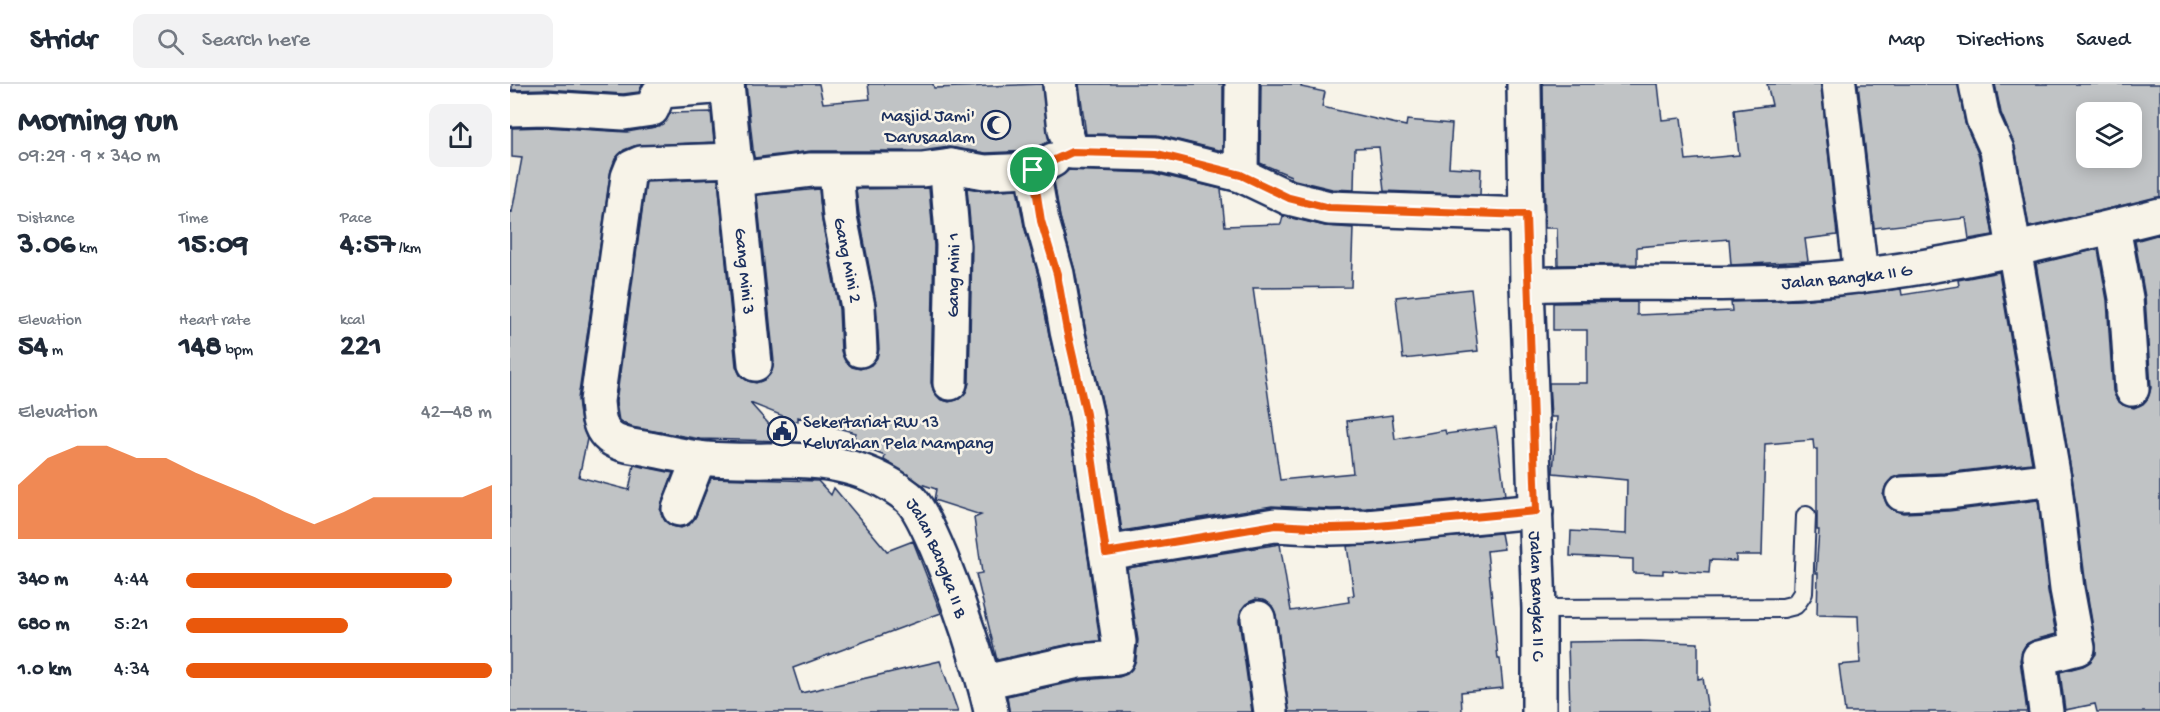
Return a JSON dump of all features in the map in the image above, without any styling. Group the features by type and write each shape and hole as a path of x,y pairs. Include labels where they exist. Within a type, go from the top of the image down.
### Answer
{"street":[{"path":"1060,84 1065,130 1072,152"},
{"path":"1241,175 1242,84"},
{"name":"Jalan Bangka II C","path":"1524,84 1527,285 1539,609 1539,712"},
{"path":"1839,84 1861,276"},
{"path":"1976,84 1983,119 1997,150 2054,479 2067,589 2078,648 2039,658 2046,712"},
{"path":"510,109 545,108 624,113 652,109 662,91 727,85"},
{"name":"Gang Mini 3","path":"727,85 755,364"},
{"path":"737,169 922,170 951,166 985,172 1033,170 1072,152 1157,154 1241,175 1289,198 1329,208 1526,215"},
{"name":"Jalan Bangka II B","path":"737,169 641,163 632,167 628,177 597,401 599,424 607,435 622,444 699,458 800,460 865,471 910,498 928,528 948,576 988,697"},
{"name":"Gang Mini 1","path":"950,383 953,244 948,185 951,166"},
{"path":"988,697 1079,661 1117,658 1119,642 1086,414 1057,274 1041,221 1033,170"},
{"name":"Gang Mini 2","path":"836,171 840,217 858,307 860,350"},
{"name":"Jalan Bangka II G","path":"1527,285 1797,281 1861,276 2014,249 2160,215"},
{"path":"2113,227 2126,298 2132,389"},
{"path":"679,509 699,458"},
{"path":"1902,494 1947,492 2054,479"},
{"path":"1106,553 1275,525 1367,527 1536,511"},
{"path":"1258,618 1271,712"}],"lane":[{"path":"1539,609 1783,608 1795,604 1803,593 1806,516"}],"building":[{"path":"512,84 643,84 639,92 623,94 546,89 512,90"},
{"path":"746,84 819,84 823,103 870,99 868,84 933,84 934,88 1042,84 1049,142 1028,151 986,153 949,147 921,151 811,151 754,158"},
{"path":"1079,84 1223,84 1223,151 1158,135 1086,134"},
{"path":"1261,84 1302,84 1301,87 1325,92 1322,107 1406,126 1407,120 1452,124 1449,167 1481,169 1480,195 1384,191 1379,147 1355,148 1354,190 1332,189 1295,180 1290,178 1291,176 1260,163"},
{"path":"1543,84 1658,84 1662,120 1681,118 1686,160 1739,155 1734,110 1772,105 1767,84 1821,84 1837,235 1805,239 1808,261 1731,265 1729,239 1637,247 1637,264 1558,265 1557,228 1545,228"},
{"path":"1858,84 1958,84 1965,123 1979,156 1993,235 1969,239 1966,218 1874,228"},
{"path":"1995,84 2160,84 2160,197 2029,227 2015,147 2001,113"},
{"path":"711,112 714,142 634,146 624,150 615,159 611,170 578,399 581,422 587,439 579,477 629,490 634,465 673,473 660,511 665,521 681,528 690,524 696,516 711,478 818,481 831,495 834,488 887,551 913,541 941,613 793,668 801,693 940,661 958,712 510,712 510,211 512,212 522,158 512,157 512,128 545,127 627,132 655,127 664,123 670,113"},
{"path":"1069,170 1154,173 1221,189 1225,226 1281,224 1283,216 1325,226 1353,228 1351,287 1253,288 1280,480 1353,473 1347,421 1392,415 1395,439 1445,430 1446,434 1496,427 1505,495 1366,508 1272,506 1122,531 1104,410 1075,271 1060,217 1054,181"},
{"path":"718,179 736,366 740,375 756,383 766,379 772,371 774,362 757,195 819,189 822,221 839,309 841,351 845,361 852,367 860,369 871,365 877,358 879,349 876,303 856,189 929,188 934,246 931,383 940,399 949,402 959,399 966,392 969,383 972,245 967,188 986,191 1017,189 1024,226 1039,278 1049,335 1068,417 1100,641 1075,643 997,660 976,574 982,573 974,518 981,515 934,500 936,489 921,484 884,460 885,456 852,443 856,433 798,417 798,422 750,403 784,441 700,439 631,427 619,421 616,402 646,182"},
{"path":"2160,234 2160,712 2097,712 2095,704 2065,710 2060,672 2090,662 2096,654 2096,645 2072,476 2036,264 2098,249 2107,300 2113,391 2117,400 2123,405 2134,408 2143,404 2151,388 2145,297 2135,241"},
{"path":"1999,272 2032,463 1945,473 1901,475 1892,478 1886,485 1883,495 1887,505 1903,513 1949,511 2038,500 2048,591 2056,634 2026,644 2022,651 2020,660 2027,712 1845,712 1839,665 1860,663 1858,616 1817,615 1818,573 1816,573 1819,530 1817,530 1817,449 1814,449 1813,440 1765,444 1762,555 1736,555 1736,561 1710,560 1709,573 1663,570 1663,574 1633,573 1633,559 1570,556 1571,531 1626,534 1627,480 1553,473 1557,417 1551,417 1549,383 1587,383 1587,330 1553,330 1553,303 1637,302 1637,315 1732,311 1731,302 1800,300 1901,289 1902,295 1959,286 1958,280"},
{"path":"1471,289 1478,351 1403,359 1396,297"},
{"path":"1501,533 1504,549 1487,551 1503,688 1461,692 1462,712 1289,712 1276,615 1272,606 1266,601 1256,599 1246,604 1241,610 1239,620 1252,712 1009,712 1007,696 1082,680 1119,677 1132,669 1136,660 1138,640 1127,568 1280,544 1291,611 1349,602 1348,596 1354,595 1347,546"},
{"path":"1568,642 1698,643 1698,679 1703,678 1708,712 1570,712"}],"place":[{"name":"Masjid Jami' Darusaalam","path":"996,125"},
{"name":"Sekertariat RW 13 Kelurahan Pela Mampang","path":"782,431"}],"route":[{"path":"1072,152 1157,154 1241,175 1289,198 1329,208 1526,215 1536,511 1367,527 1275,525 1106,553 1086,414 1057,274 1041,221 1033,170 1072,152"}]}
